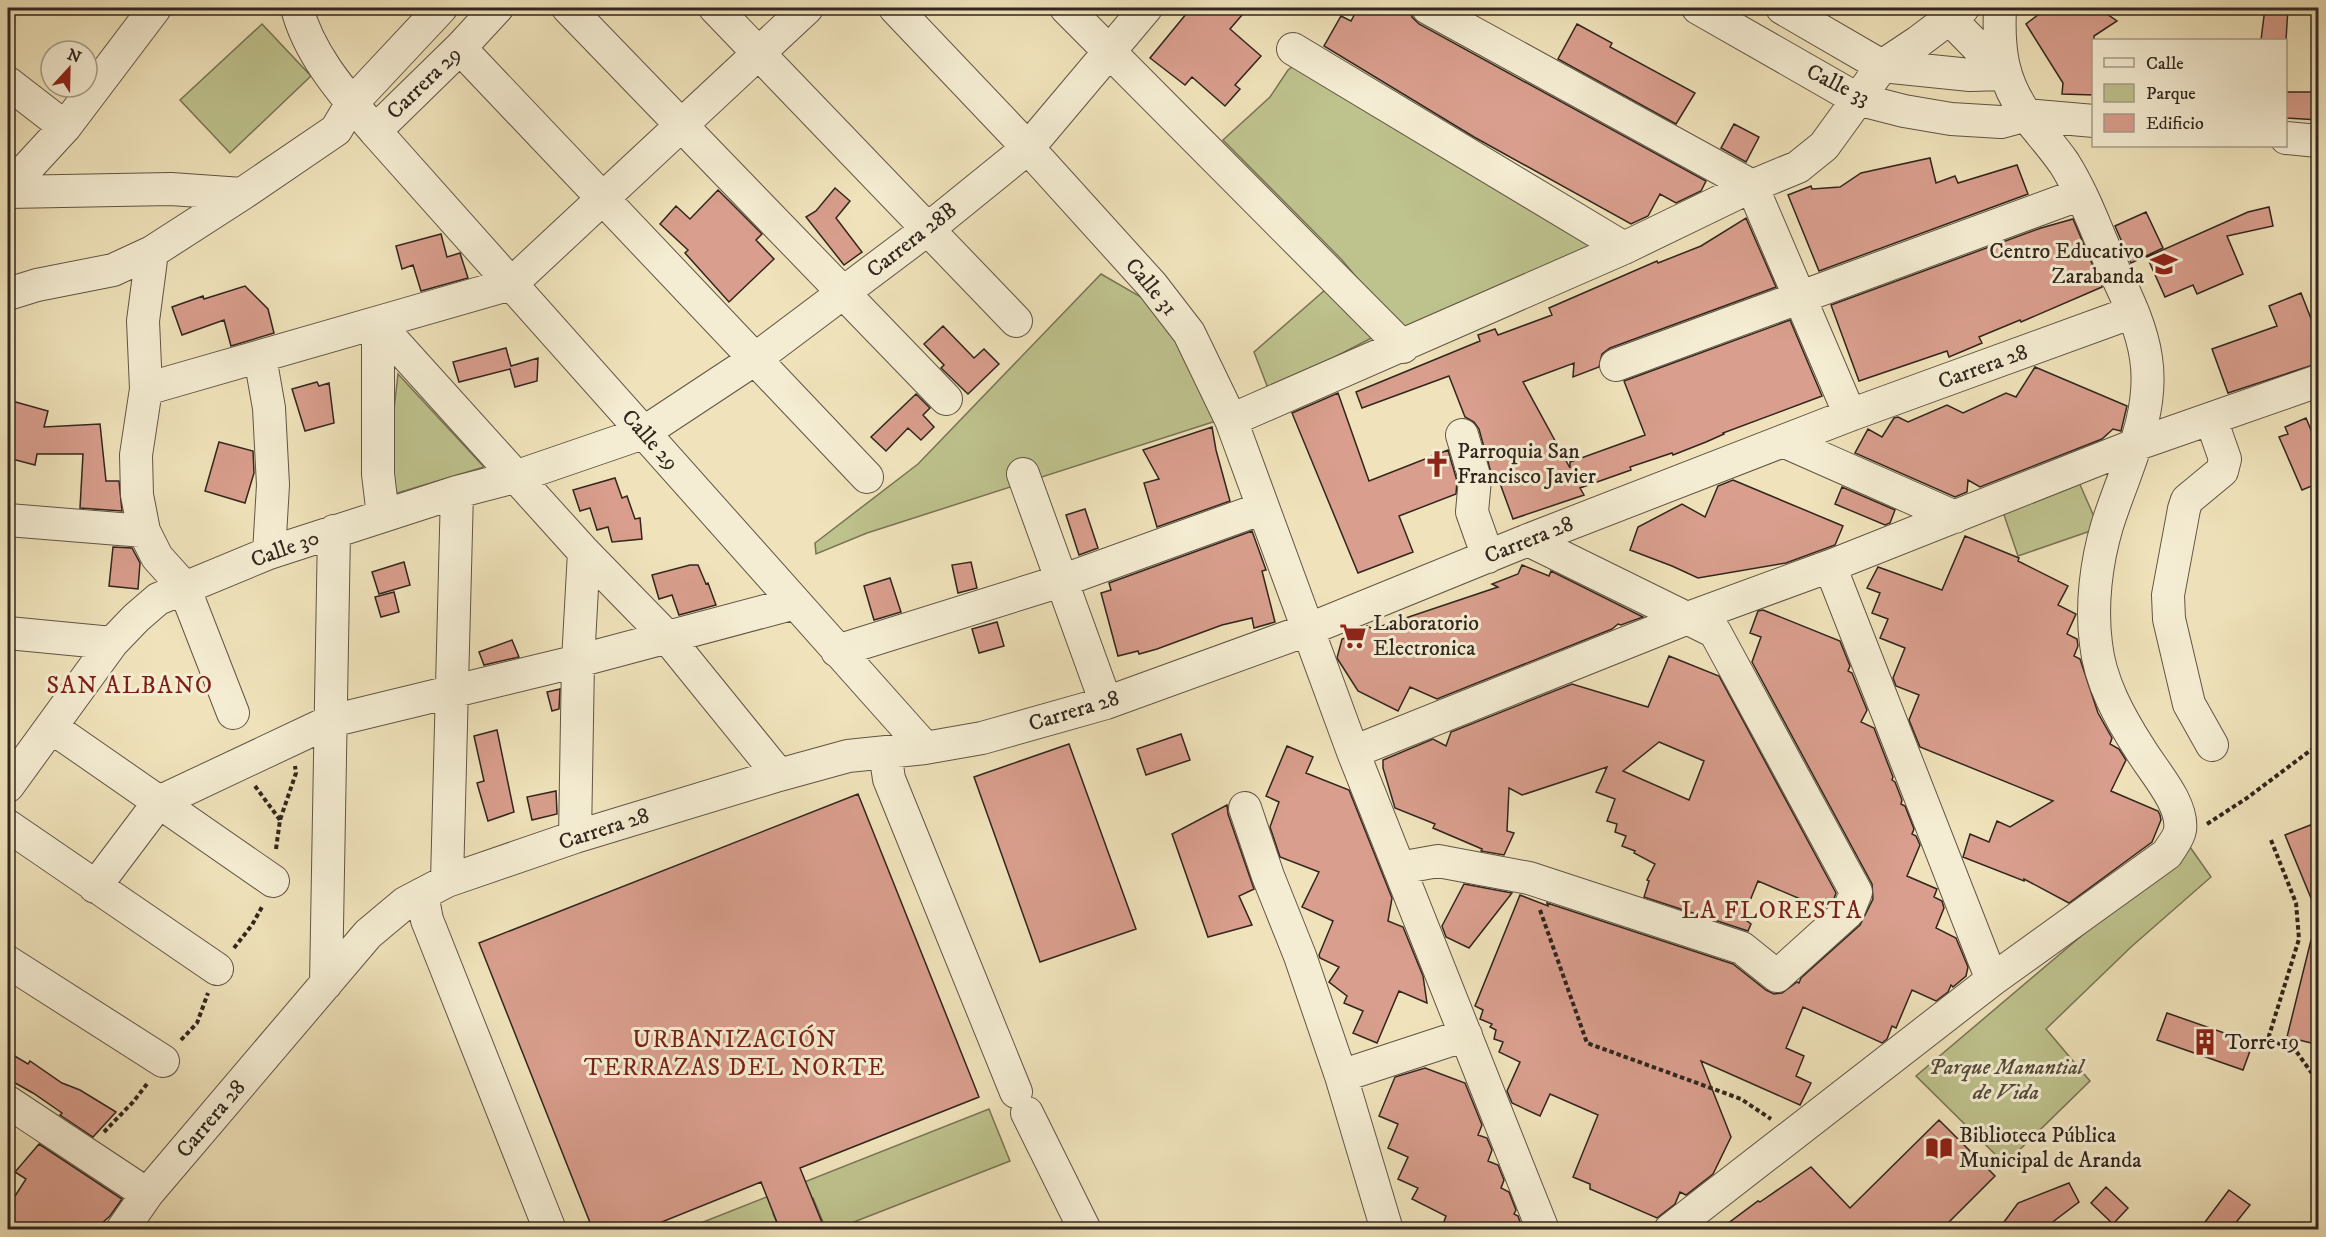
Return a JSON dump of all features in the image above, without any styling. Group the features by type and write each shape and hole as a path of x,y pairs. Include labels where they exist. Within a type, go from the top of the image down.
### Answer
{"street":[{"path":"8,190 65,127 155,8"},
{"name":"Calle 29","path":"297,8 302,27 317,54 344,117 375,131 925,748"},
{"name":"Carrera 29","path":"8,294 37,285 113,270 152,252 242,194 344,117 441,8"},
{"name":"Carrera 29","path":"375,131 460,48 497,8"},
{"path":"568,8 946,399"},
{"path":"715,8 1017,321"},
{"path":"146,389 511,284 807,8"},
{"name":"Calle 31","path":"895,8 1028,148 1152,285 1189,333 1231,420 1353,752 1543,1230"},
{"path":"1066,8 1403,347"},
{"name":"Carrera 28B","path":"644,433 844,293 1028,148 1146,8"},
{"path":"1428,8 1752,186 1850,415"},
{"name":"Calle 33","path":"1698,8 1857,99 1904,111 1951,119 2001,122 2027,115 2092,121"},
{"name":"Calle 33","path":"1782,8 1882,66 1970,75 2004,74"},
{"path":"2000,8 2000,46 2004,74"},
{"path":"1231,420 1403,347 1798,167 1824,146 1882,66 1918,42 1952,11 2004,74 2027,115 2064,164 2081,194 2133,312 2146,357 2148,400 2106,528 2099,562 2094,604 2096,646 2105,682 2118,711 2178,809 2180,831 2167,854 1992,980 1794,1134 1687,1224"},
{"path":"460,48 867,477"},
{"path":"1293,49 1624,248"},
{"path":"8,83 65,127"},
{"path":"2287,138 2319,141"},
{"path":"8,190 171,189 242,194"},
{"path":"1616,365 2081,194"},
{"path":"152,252 143,321 146,389 136,455 137,495 144,531 157,557 184,587 233,713"},
{"name":"Carrera 28","path":"122,1230 147,1194 368,934 405,903 434,887 575,837 779,774 848,756 925,748 982,738 1106,703 1307,630 1528,540 1850,415 2133,312"},
{"path":"378,324 584,552 667,637 779,774"},
{"path":"378,324 378,474 383,516"},
{"path":"260,357 269,408 273,484 269,553"},
{"path":"1353,752 1688,618 1830,566 2135,445 2317,386"},
{"path":"2211,419 2225,464 2222,471 2187,500 2168,595 2169,619 2189,704 2212,745"},
{"name":"Calle 30","path":"8,786 112,643 158,599 269,553 458,492 515,477 644,433"},
{"path":"1462,435 1476,479 1472,512 1488,557"},
{"path":"1782,441 1955,517"},
{"path":"1023,474 1106,703"},
{"path":"458,492 451,690 434,887 428,920 550,1230"},
{"path":"837,651 1061,580 1263,508"},
{"path":"8,520 144,531"},
{"path":"326,984 334,531"},
{"path":"1399,868 1438,861 1529,878 1742,948 1776,976 1848,912 1856,892 1715,632 1528,540"},
{"path":"575,837 578,661 584,552"},
{"path":"1830,566 1992,980"},
{"path":"95,887 159,802 331,721 578,661 795,603"},
{"path":"8,633 112,643"},
{"path":"51,727 273,881"},
{"path":"885,752 889,779 1021,1103 1085,1230"},
{"path":"1245,808 1268,876 1300,956 1341,1076 1387,1230"},
{"path":"8,826 216,969"},
{"path":"8,962 163,1061"},
{"path":"1341,1076 1466,1035"},
{"path":"8,1102 147,1194"}],"path":[{"path":"84,1152 133,1102 163,1061 197,1023 216,969 252,925 271,891 280,820 296,773 291,739"},
{"path":"2180,831 2203,827 2247,798 2311,750 2319,747"},
{"path":"2271,840 2296,903 2299,939 2268,1039 2296,1050 2311,1072 2319,1074"},
{"path":"1529,878 1587,1043 1741,1099 1794,1134"}],"green space":[{"path":"262,24 311,76 230,153 180,100"},
{"path":"1297,63 1600,244 1405,335 1342,260 1223,140 1270,97 1288,70"},
{"path":"1101,274 1141,297 1170,326 1216,421 867,533 816,554 815,543 918,464"},
{"path":"1333,283 1383,332 1269,391 1254,352"},
{"path":"398,374 484,467 384,497"},
{"path":"2078,480 2099,528 2018,556 2001,506"},
{"name":"Parque Manantial de Vida","path":"2190,847 2211,877 2131,947 2046,1029 2090,1081 2005,1164 1916,1076"},
{"path":"989,1109 1010,1161 836,1229 826,1229 813,1198 773,1214 780,1229 683,1230"}],"building":[{"path":"1191,8 1248,8 1230,29 1261,56 1235,85 1240,89 1225,106 1192,77 1185,85 1150,58"},
{"path":"1358,8 1410,8 1412,17 1419,24 1706,181 1701,191 1676,203 1660,194 1648,216 1631,224 1474,137 1324,46 1341,16 1351,21"},
{"path":"2047,8 2098,8 2117,21 2092,39 2092,95 2062,94 2063,83 2026,24"},
{"path":"2265,8 2288,8 2286,39 2261,39"},
{"path":"1577,24 1612,43 1610,47 1695,93 1676,124 1558,59"},
{"path":"2287,92 2319,92 2319,120 2287,118"},
{"path":"1734,124 1759,137 1746,162 1721,148"},
{"path":"1930,158 1936,183 1955,176 1958,183 2017,165 2028,194 1819,271 1788,195 1811,186 1812,189 1840,187 1861,173"},
{"path":"835,188 850,201 836,218 862,252 844,265 806,217 816,211"},
{"path":"718,190 762,234 756,240 774,259 729,302 685,253 688,250 660,224 676,206 690,219"},
{"path":"2269,207 2273,226 2227,236 2243,274 2197,294 2193,285 2165,297 2147,257 2248,212"},
{"path":"2146,212 2163,248 2131,263 2115,226"},
{"path":"1746,218 1776,287 1610,348 1602,354 1599,367 1573,377 1574,363 1523,382 1570,468 1570,462 1645,435 1624,381 1790,320 1822,396 1723,433 1673,455 1672,453 1630,467 1631,470 1580,488 1584,495 1513,519 1498,478 1493,480 1479,429 1474,422 1465,417 1449,376 1362,408 1356,392 1480,341 1478,335 1495,329 1498,335 1552,315 1549,308 1657,261 1658,263 1701,246"},
{"path":"2073,219 2102,287 2021,322 2020,320 1979,337 1982,343 1949,357 1947,351 1859,381 1831,305 2041,228"},
{"path":"441,234 447,257 460,253 468,278 421,291 413,265 402,269 396,246"},
{"path":"245,286 268,309 274,333 231,346 224,320 182,335 172,307 203,296 204,299"},
{"path":"2301,293 2319,339 2319,363 2228,393 2212,349 2277,326 2269,306"},
{"path":"943,326 974,358 984,349 999,364 968,394 941,368 944,365 924,344"},
{"path":"506,348 511,366 538,358 537,381 515,387 510,369 459,382 453,362"},
{"path":"2035,367 2127,406 2121,431 2113,429 2102,439 1980,487 1968,480 1967,492 1955,497 1855,453 1868,429 1882,437 1894,418 1898,417 1908,422 1947,405 1963,413 2006,393 2016,397"},
{"path":"317,382 319,386 329,383 334,423 305,431 292,389"},
{"name":"Parroquia San Francisco Javier","path":"1338,393 1369,481 1448,450 1457,481 1456,494 1399,516 1413,552 1358,573 1292,413"},
{"path":"916,394 930,408 923,415 934,427 921,440 908,428 886,451 871,437"},
{"path":"12,401 48,411 44,427 100,424 106,481 119,481 122,511 80,508 83,454 37,454 35,465 8,458 8,420"},
{"path":"2306,418 2311,430 2319,426 2319,483 2302,490 2279,437 2288,434 2285,427"},
{"path":"1212,427 1230,501 1157,527 1144,483 1159,479 1143,450"},
{"path":"219,442 253,451 254,473 245,503 205,491"},
{"path":"615,478 622,498 627,496 635,519 640,518 642,539 612,542 608,527 597,530 590,508 580,511 573,490"},
{"path":"1733,480 1843,526 1835,545 1786,563 1698,578 1630,550 1638,527 1682,504 1705,517 1718,486"},
{"path":"1842,487 1895,510 1890,523 1885,525 1835,504"},
{"path":"1085,509 1098,548 1079,555 1066,515"},
{"path":"1252,531 1266,570 1262,571 1275,622 1254,628 1252,618 1222,625 1157,649 1118,656 1101,593 1111,590 1109,583"},
{"path":"1965,536 2019,558 2018,561 2068,586 2058,605 2076,614 2067,634 2077,639 2078,646 2074,656 2080,659 2098,713 2112,738 2110,744 2119,749 2126,760 2111,791 2158,811 2160,815 2161,820 2152,842 2069,903 2024,879 2024,881 1963,857 1970,834 1989,842 1997,821 2010,827 2053,801 1920,747 1909,720 1919,695 1896,686 1893,678 1905,648 1880,638 1888,619 1872,613 1880,593 1867,588 1878,567 1942,590"},
{"path":"113,547 132,548 140,563 138,589 109,586"},
{"path":"404,562 410,585 379,594 372,572"},
{"path":"971,562 977,588 958,593 952,565"},
{"path":"698,565 716,605 679,615 672,595 659,599 652,575"},
{"path":"1522,565 1549,576 1551,571 1643,617 1618,624 1612,629 1437,699 1410,687 1398,711 1358,691 1337,658 1342,639 1361,633 1367,626 1373,629 1498,587 1492,584 1518,574"},
{"path":"890,578 901,612 874,620 864,586"},
{"path":"394,592 399,612 381,617 375,597"},
{"path":"1763,610 1840,641 1850,666 1848,671 1852,673 1867,710 1861,722 1874,728 1893,777 1892,780 1902,800 1901,804 1905,806 1914,829 1912,834 1916,836 1920,845 1907,876 1937,889 1934,897 1942,901 1944,908 1936,928 1956,938 1968,967 1966,976 1953,987 1951,985 1948,992 1936,1001 1912,990 1896,1028 1892,1026 1887,1039 1882,1043 1803,1007 1786,1048 1804,1056 1796,1076 1811,1083 1800,1105 1701,1061 1731,1137 1713,1174 1686,1195 1680,1192 1675,1204 1657,1218 1590,1189 1590,1184 1573,1177 1598,1115 1550,1094 1540,1116 1512,1103 1507,1091 1520,1062 1499,1052 1503,1042 1494,1039 1496,1030 1490,1027 1492,1024 1480,1019 1483,1010 1475,1006 1520,895 1548,906 1547,903 1733,964 1774,994 1782,993 1797,982 1799,983 1801,978 1860,925 1873,899 1872,884 1752,662 1761,637 1750,633 1758,611"},
{"path":"997,622 1004,646 979,653 972,629"},
{"path":"512,640 519,657 484,665 479,652"},
{"path":"1669,656 1719,676 1836,893 1833,901 1824,909 1758,881 1743,918 1751,924 1748,931 1644,897 1649,881 1647,880 1655,864 1634,853 1635,851 1622,846 1626,836 1615,832 1617,824 1607,821 1615,799 1596,792 1607,767 1522,795 1509,788 1507,831 1514,833 1504,855 1481,851 1482,849 1433,828 1435,824 1395,808 1383,768 1383,760 1433,739 1446,746 1451,732 1572,684 1648,707","holes":["1659,742 1704,761 1689,800 1623,771"]},
{"path":"560,689 559,709 552,711 547,692"},
{"path":"497,730 514,812 488,821 477,783 484,781 474,736"},
{"path":"1181,734 1190,760 1146,775 1137,749"},
{"path":"1069,744 1136,929 1040,962 974,777"},
{"path":"1287,746 1313,757 1306,773 1349,790 1392,898 1388,921 1403,927 1423,976 1427,1003 1399,991 1377,1043 1353,1033 1363,1011 1344,1003 1347,996 1329,982 1339,967 1320,958 1319,955 1333,921 1302,907 1319,872 1280,857 1270,827 1279,802 1266,796"},
{"path":"556,791 557,814 532,820 527,797"},
{"path":"858,794 979,1097 800,1168 825,1230 780,1230 761,1182 642,1230 593,1230 479,943"},
{"path":"1227,805 1228,814 1254,889 1239,896 1252,925 1208,937 1172,834"},
{"path":"2313,824 2319,838 2318,915 2285,835"},
{"path":"1464,884 1512,893 1469,948 1446,937 1442,926"},
{"path":"2311,940 2319,940 2319,1045 2287,1037"},
{"name":"Torre 19","path":"2167,1013 2253,1043 2243,1070 2157,1040"},
{"path":"8,1052 28,1064 30,1061 62,1083 80,1090 116,1112 93,1137 33,1093 8,1079"},
{"path":"1425,1068 1465,1083 1482,1125 1478,1135 1487,1138 1492,1150 1488,1161 1498,1165 1504,1180 1501,1188 1509,1192 1516,1210 1514,1214 1518,1216 1523,1230 1441,1230 1446,1216 1412,1199 1418,1188 1398,1179 1408,1157 1388,1148 1398,1124 1379,1116 1395,1077"},
{"name":"Biblioteca Pública Municipal de Aranda","path":"1939,1120 1995,1176 1941,1230 1719,1230 1758,1201 1760,1202 1811,1167 1850,1208"},
{"path":"39,1144 122,1199 110,1216 94,1230 8,1230 8,1207 26,1179 15,1172"},
{"path":"2069,1183 2079,1202 2042,1230 1998,1230 2018,1203"},
{"path":"2106,1187 2128,1208 2113,1224 2091,1203"},
{"path":"2229,1190 2250,1205 2230,1230 2199,1230"}],"place":[{"name":"Centro Educativo Zarabanda","path":"2164,264"},
{"name":"Parroquia San Francisco Javier","path":"1437,464"},
{"name":"Laboratorio Electronica","path":"1353,636"},
{"name":"Torre 19","path":"2205,1042"},
{"name":"Biblioteca Pública Municipal de Aranda","path":"1939,1148"}],"district":[{"name":"SAN ALBANO","path":"130,686"},
{"name":"LA FLORESTA","path":"1772,911"},
{"name":"URBANIZACIÓN TERRAZAS DEL NORTE","path":"735,1054"}]}
